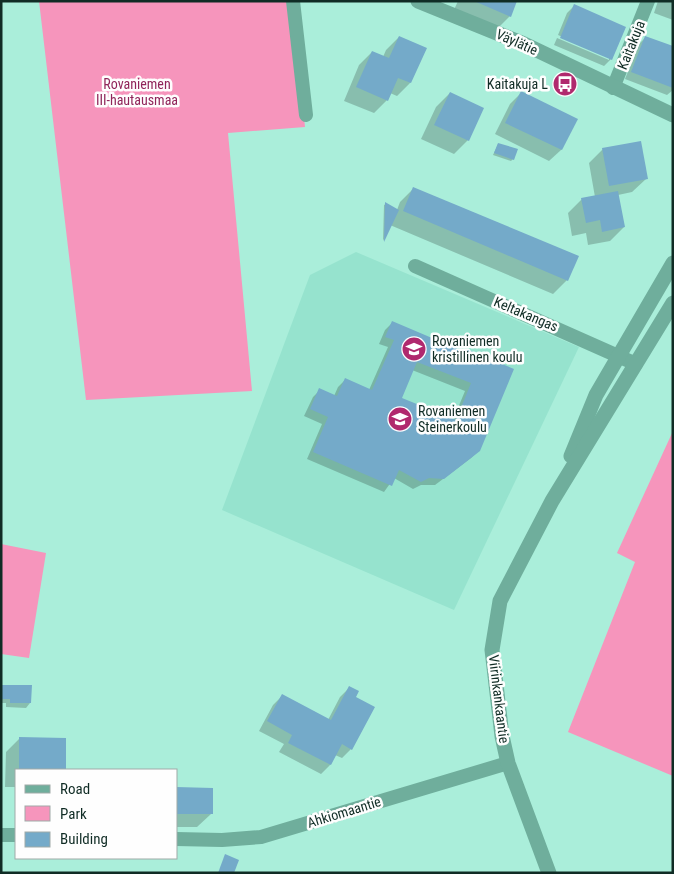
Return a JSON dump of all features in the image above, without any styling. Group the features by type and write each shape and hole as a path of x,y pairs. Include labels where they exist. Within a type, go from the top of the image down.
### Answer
{"street":[{"path":"293,1 306,115"},
{"name":"Väylätie","path":"418,1 524,44 673,115"},
{"name":"Kaitakuja","path":"614,88 648,1"},
{"name":"Väylätie","path":"614,88 673,125"},
{"name":"Viirinkankaantie","path":"552,501 596,395 618,354 673,263"},
{"name":"Keltakangas","path":"415,266 618,354 636,364"},
{"name":"Viirinkankaantie","path":"549,873 508,763 492,650 500,601 552,501 673,304"},
{"name":"Ahkiomaantie","path":"178,839 222,840 262,837 508,763"},
{"path":"1,835 15,835"}],"shaded area":[{"name":"Rovaniemen Steinerkoulu","path":"356,252 579,347 454,610 222,510 310,275"}],"green space":[{"name":"Rovaniemen III-hautausmaa","path":"39,1 292,1 305,127 228,133 252,391 86,400"},
{"path":"673,431 673,776 568,732 635,562 617,553"},
{"path":"1,544 46,553 29,658 1,654"}],"building":[{"path":"474,1 517,1 511,17"},
{"path":"574,4 626,27 612,60 560,38"},
{"path":"399,36 427,48 411,83 398,78 388,101 356,87 372,51 389,58"},
{"path":"645,36 673,46 673,88 631,72"},
{"path":"521,91 578,119 562,150 505,123"},
{"path":"450,92 484,108 469,141 434,125"},
{"path":"641,141 648,179 609,186 602,148"},
{"path":"498,143 518,149 514,160 494,153"},
{"path":"413,187 579,256 568,281 403,211"},
{"path":"618,191 625,227 602,232 600,220 586,223 581,198"},
{"path":"385,202 399,210 384,242"},
{"path":"392,321 465,352 466,349 514,369 480,451 444,479 429,478 421,482 399,470 392,486 313,452 328,417 310,409 319,388 337,396 345,378 372,390 394,340 385,337","holes":["417,362 471,383 456,420 402,398"]},
{"path":"1,685 32,685 31,703 10,703 10,699 1,699"},
{"path":"349,686 359,691 356,697 375,707 352,750 342,744 331,765 288,743 292,735 267,721 282,694 331,720"},
{"path":"19,737 66,738 66,769 19,769"},
{"path":"178,787 213,788 213,814 178,814"},
{"path":"225,854 239,860 234,873 218,873"}],"place":[{"name":"Kaitakuja L","path":"565,84"},
{"name":"Rovaniemen kristillinen koulu","path":"414,349"},
{"name":"Rovaniemen Steinerkoulu","path":"400,419"}]}
